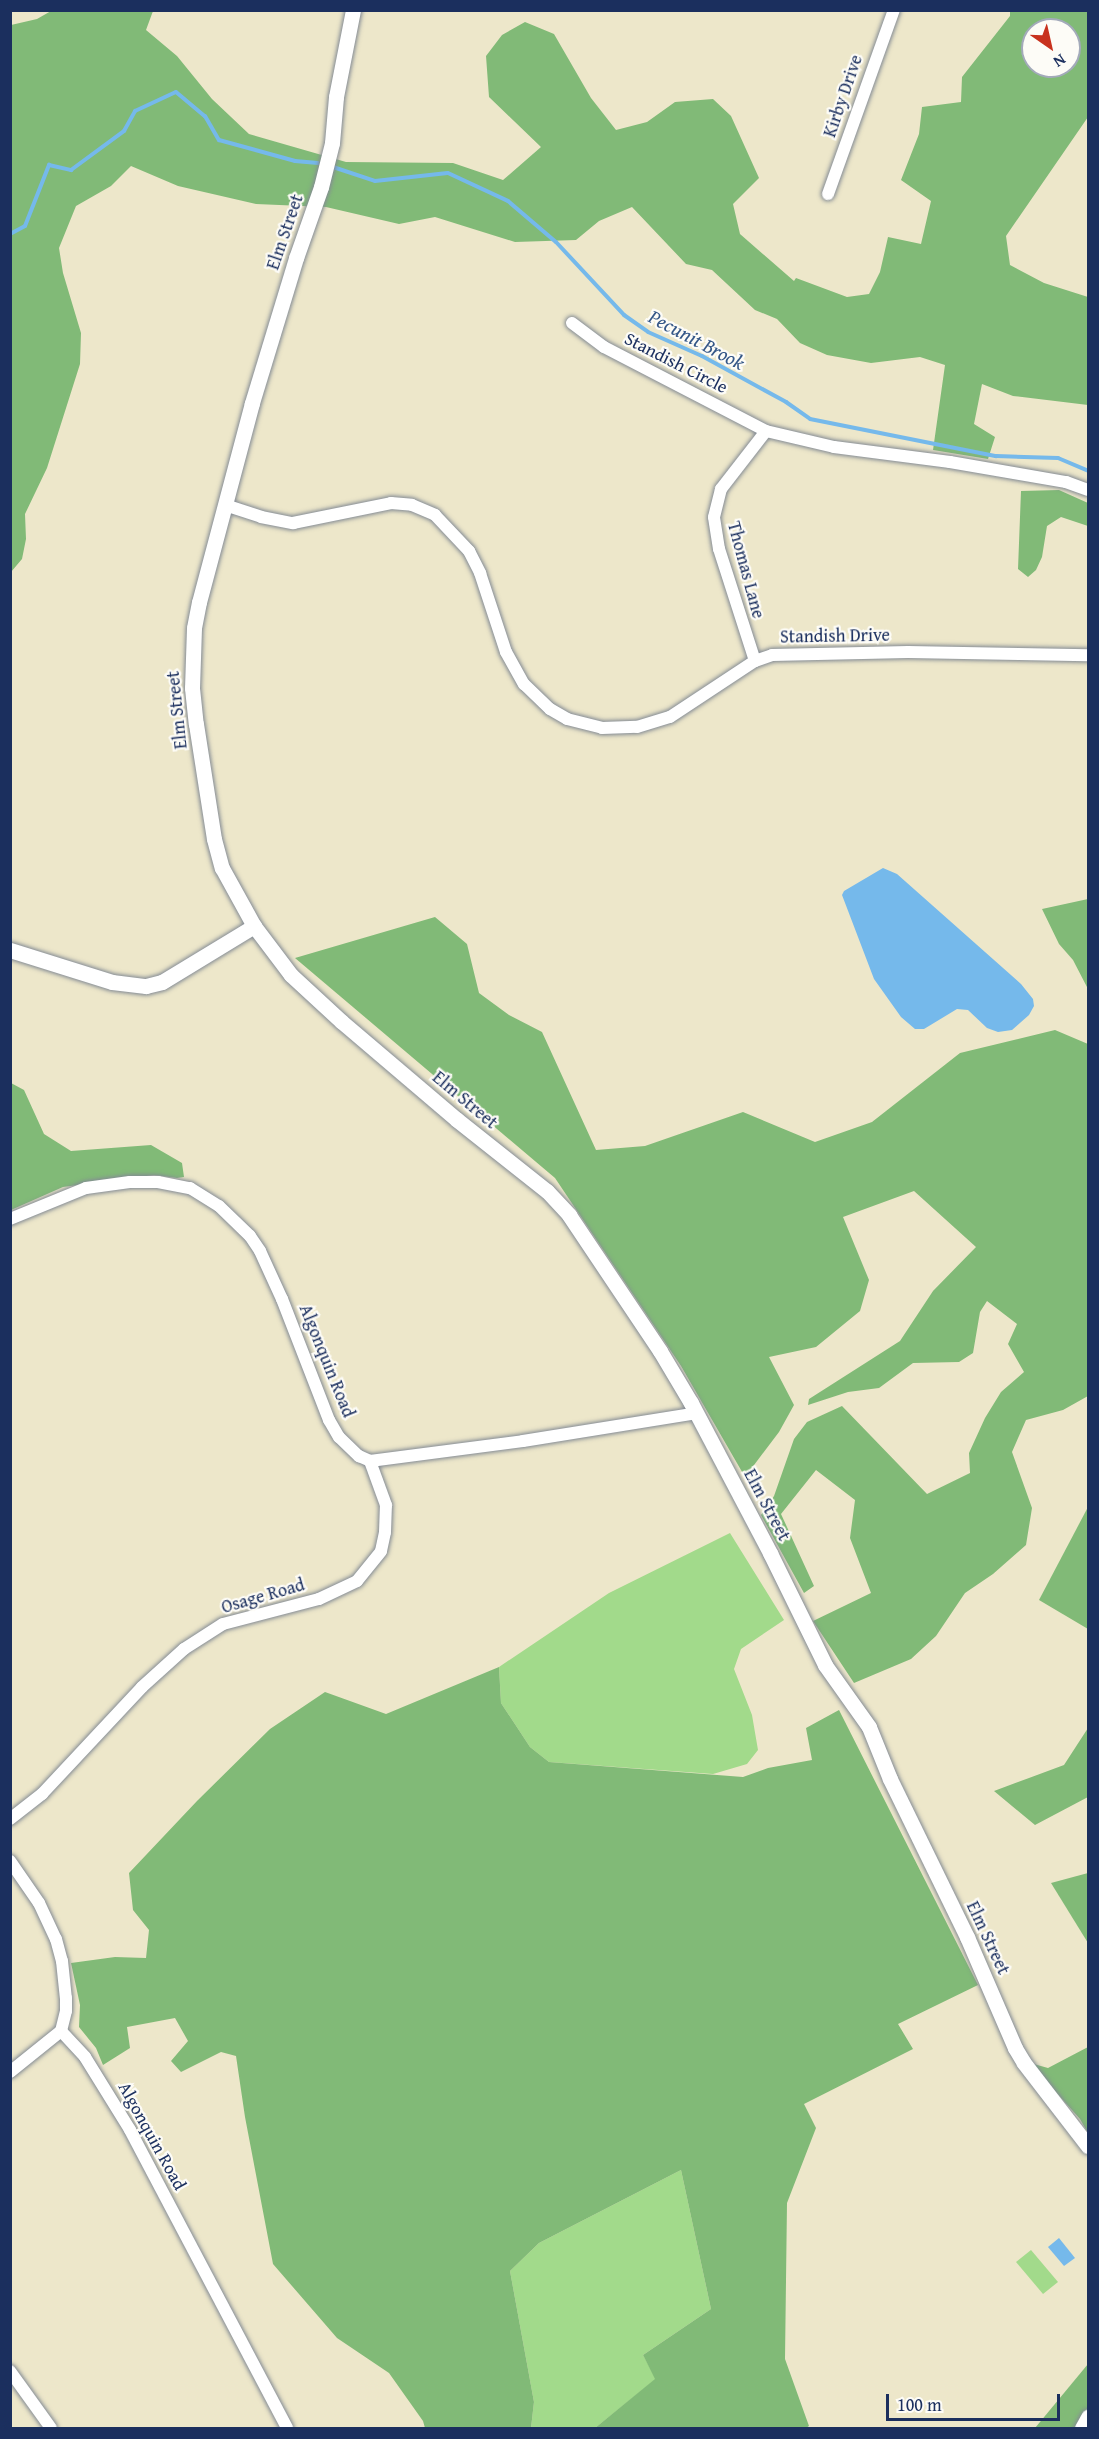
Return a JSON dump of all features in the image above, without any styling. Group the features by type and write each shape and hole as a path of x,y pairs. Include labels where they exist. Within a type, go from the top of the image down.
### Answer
{"street":[{"name":"Elm Street","path":"353,10 336,97 332,143 321,187 279,314 197,610 192,646 192,688 218,855 227,880 254,927 291,975 342,1022 547,1191 559,1204 660,1351 697,1413 825,1665 868,1727 890,1779 967,1937 1015,2048 1024,2063 1089,2146"},
{"name":"Kirby Drive","path":"828,194 894,10"},
{"name":"Standish Circle","path":"572,322 604,346 766,431"},
{"path":"766,431 834,447 950,462 1066,482 1089,490"},
{"name":"Thomas Lane","path":"755,661 719,549 714,517 721,489 766,431"},
{"name":"Standish Drive","path":"225,505 261,517 293,523 391,502 412,505 435,515 469,551 480,573 506,652 524,684 550,709 584,724 617,729 653,724 689,706 755,661 786,654 1089,655"},
{"path":"10,950 112,982 146,986 162,982 254,927"},
{"name":"Algonquin Road","path":"10,1219 86,1188 130,1182 175,1184 190,1188 212,1201 239,1224 260,1251 282,1299 329,1420 347,1447 370,1461"},
{"path":"370,1461 523,1441 697,1413"},
{"name":"Osage Road","path":"10,1820 42,1794 142,1687 184,1649 223,1624 320,1599 357,1581 381,1551 385,1532 386,1505 370,1461"},
{"path":"10,1862 39,1903 56,1939 66,1998 66,2011 61,2031 10,2072"},
{"name":"Algonquin Road","path":"61,2031 85,2057 130,2130 287,2428"},
{"path":"10,2371 51,2428"},
{"path":"1082,2428 1089,2417"}],"green space":[{"path":"51,11 153,11 146,30 177,56 212,99 249,134 346,162 453,163 503,180 541,147 489,97 486,56 502,35 525,22 554,34 591,98 616,130 647,122 675,102 713,99 731,116 759,178 733,204 740,234 794,281 796,278 847,297 869,294 880,272 888,237 921,244 931,201 901,180 919,134 922,107 961,102 962,77 1010,16 1010,11 1088,11 1088,117 1006,236 1010,265 1044,283 1088,297 1088,405 1013,396 982,384 974,424 995,437 988,459 933,450 945,365 920,357 871,363 827,355 800,343 777,319 755,310 712,270 686,264 632,207 599,221 576,240 515,242 435,217 399,224 326,207 256,204 178,186 131,166 111,186 76,206 59,248 63,273 81,333 80,364 47,468 25,514 26,539 22,559 11,572 11,25 37,19"},
{"path":"1059,490 1088,503 1088,526 1061,517 1047,526 1042,557 1036,570 1028,577 1018,569 1021,491"},
{"path":"1088,899 1088,989 1073,960 1059,944 1042,909"},
{"path":"435,917 467,944 479,993 509,1015 542,1032 596,1150 645,1146 743,1112 815,1142 872,1122 960,1053 1055,1030 1088,1044 1088,1396 1063,1410 1026,1420 1012,1452 1032,1508 1026,1545 993,1574 965,1593 936,1636 911,1659 854,1683 813,1621 871,1593 850,1538 855,1500 816,1470 781,1514 814,1586 804,1593 761,1515 774,1496 794,1439 807,1422 842,1406 927,1494 970,1473 969,1453 985,1418 1001,1392 1024,1372 1008,1344 1017,1324 987,1301 980,1312 973,1353 959,1362 913,1363 879,1388 848,1392 808,1405 809,1399 900,1341 933,1291 976,1247 914,1191 843,1217 869,1280 860,1311 816,1347 769,1357 794,1405 779,1432 745,1477 681,1366 555,1178 295,958"},
{"path":"11,1083 24,1090 44,1134 71,1151 151,1145 182,1163 184,1177 154,1175 63,1187 11,1210"},
{"path":"1088,1507 1088,1629 1039,1600"},
{"path":"730,1533 784,1620 741,1649 734,1669 752,1715 758,1750 747,1764 713,1774 549,1762 530,1747 501,1703 499,1667 609,1593"},
{"path":"499,1667 501,1703 530,1747 549,1762 743,1777 768,1768 812,1760 806,1728 839,1710 978,1985 898,2024 913,2049 804,2104 816,2128 787,2203 785,2359 809,2426 806,2428 595,2428 655,2379 643,2355 711,2309 681,2170 539,2243 510,2271 534,2402 531,2428 425,2428 423,2421 389,2373 337,2338 273,2264 245,2117 236,2056 221,2052 181,2072 171,2061 188,2041 175,2018 127,2027 130,2048 103,2065 96,2048 79,2027 80,2005 71,1963 115,1957 146,1958 149,1930 133,1910 129,1873 270,1729 325,1692 386,1714"},
{"path":"1088,1728 1088,1797 1035,1825 994,1791 1064,1765"},
{"path":"1088,1873 1088,1943 1051,1883"},
{"path":"1088,2047 1088,2133 1080,2119 1030,2063 1048,2068"},
{"path":"681,2170 711,2309 643,2355 656,2379 595,2428 531,2428 534,2402 510,2271 539,2243"},
{"path":"1031,2250 1058,2282 1043,2294 1016,2262"},
{"path":"1088,2364 1088,2428 1035,2428"}],"water":[{"path":"883,868 897,874 1021,984 1033,999 1034,1006 1029,1015 1012,1030 998,1032 987,1028 968,1010 957,1009 924,1029 915,1029 901,1017 874,979 842,895 844,891"},
{"path":"1059,2238 1075,2258 1064,2266 1048,2247"}],"waterway":[{"name":"Pecunit Brook","path":"10,234 25,226 49,165 71,170 124,131 135,111 176,92 205,116 219,140 295,161 318,163"},
{"name":"Pecunit Brook","path":"333,167 375,181 448,173 508,201 556,242 624,315 648,332 702,356 786,402 810,419 996,456 1058,458 1088,471"}]}
